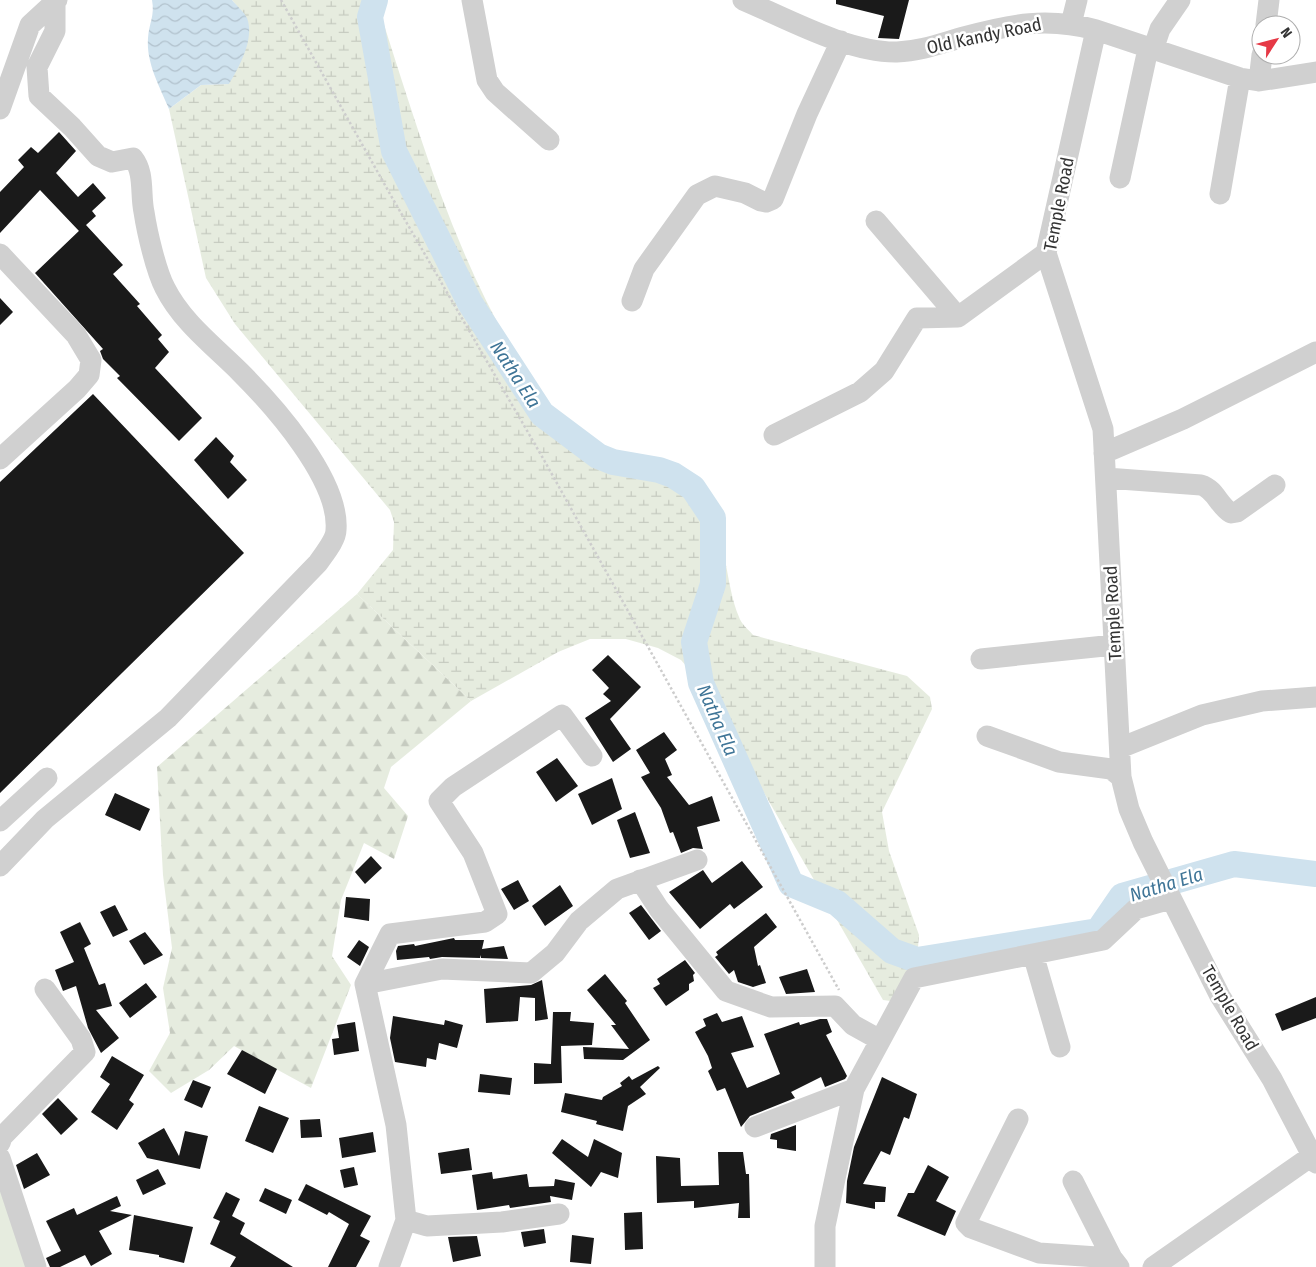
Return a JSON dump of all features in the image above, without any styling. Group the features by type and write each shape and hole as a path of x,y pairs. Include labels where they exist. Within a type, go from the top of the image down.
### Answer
{"street":[{"path":"472,0 487,80 495,92 549,140"},
{"name":"Old Kandy Road","path":"743,0 841,41 871,51 897,52 920,50 1023,24 1046,22 1071,24 1096,30 1150,49 1249,79 1316,72"},
{"path":"1071,24 1077,0"},
{"path":"1120,178 1150,49 1160,28 1180,0"},
{"path":"1267,15 1269,0"},
{"path":"0,109 30,25 56,1"},
{"path":"0,866 45,819 168,718 318,563 337,532 334,505 321,472 286,424 242,374 181,314 164,287 144,211 139,166 132,158 112,162 98,156 72,127 39,96 38,67 55,31 56,1"},
{"name":"Temple Road","path":"1096,30 1046,253 1103,429 1121,777 1129,809 1171,899 1220,996 1272,1079 1313,1151"},
{"path":"632,301 644,270 697,194 715,186 746,193 761,201 766,202 773,199 807,114 841,41"},
{"path":"1220,194 1249,79 1257,65"},
{"path":"876,221 958,317"},
{"path":"774,435 860,392 884,371 917,318 958,317 1046,253"},
{"path":"0,254 76,335 91,360 89,375 0,459"},
{"path":"1104,453 1183,420 1316,352"},
{"path":"1106,478 1202,485 1210,489 1226,510 1231,513 1237,512 1275,486"},
{"path":"981,659 1114,645"},
{"path":"1120,748 1202,715 1262,701 1316,697"},
{"path":"389,1267 406,1220 396,1125 365,984 390,934 485,922 497,914 473,853 439,801 453,787 562,716 592,756"},
{"path":"987,736 1059,762 1111,769 1121,777"},
{"path":"0,821 47,778"},
{"path":"365,984 442,969 531,972 554,953 579,921 617,889 697,860"},
{"path":"640,880 659,909 726,991 771,1007 835,1006 853,1025 880,1040"},
{"path":"825,1267 825,1226 854,1089 914,978 1102,940 1136,910 1171,899"},
{"path":"1033,954 1060,1047"},
{"path":"0,1143 2,1137 29,1108 85,1052 80,1039 45,989"},
{"path":"755,1127 854,1089"},
{"path":"1018,1119 966,1223 971,1228 1039,1253 1115,1263"},
{"path":"1153,1267 1313,1151"},
{"path":"0,1158 36,1267"},
{"path":"1073,1181 1115,1263"},
{"path":"406,1220 427,1226 502,1222 559,1214"}],"path":[{"path":"281,0 394,202 544,460 841,994"}],"green space":[{"path":"232,0 376,0 421,138 454,229 494,317 549,410 597,455 624,465 669,474 691,487 702,499 710,511 721,540 730,588 740,620 753,635 907,676 930,697 932,709 882,812 889,851 919,935 917,960 905,996 898,1002 883,1000 701,683 681,660 658,648 626,639 590,639 558,652 471,701 357,594 393,550 394,522 390,510 235,324 206,278 169,109 201,85 229,84 247,18"},
{"path":"357,594 471,701 391,767 384,788 408,816 394,859 364,843 341,900 332,956 351,985 311,1088 234,1046 209,1070 171,1093 149,1071 170,1033 163,988 172,948 163,875 157,767"},
{"path":"0,1167 34,1267 0,1267"}],"water":[{"path":"152,0 232,0 247,18 249,35 245,52 229,84 201,85 169,109 154,75 149,57 148,38 153,6"}],"building":[{"path":"836,0 909,0 899,39 878,38 884,16 836,4"},
{"path":"59,132 76,151 56,173 78,197 93,183 106,198 92,211 96,216 86,225 123,265 113,274 140,304 137,306 162,335 158,339 169,352 155,368 202,418 179,441 117,378 120,376 103,359 100,351 103,349 35,273 79,231 40,190 0,233 0,192 24,167 18,160 31,147 38,153"},
{"path":"0,298 13,312 0,325"},
{"path":"93,394 244,553 0,793 0,482"},
{"path":"216,437 234,456 230,462 247,480 228,499 194,460"},
{"path":"608,655 641,687 610,719 631,749 613,762 585,718 611,701 603,694 609,688 592,670"},
{"path":"664,732 677,750 665,759 672,775 667,777 689,805 712,796 720,821 697,827 703,849 693,848 681,853 673,832 670,833 661,808 641,777 650,773 636,750"},
{"path":"557,758 578,786 556,802 536,772"},
{"path":"612,778 622,809 592,825 578,794"},
{"path":"115,793 150,809 140,831 105,815"},
{"path":"635,812 650,853 630,858 617,820"},
{"path":"371,856 382,868 365,884 355,872"},
{"path":"742,861 763,887 734,909 730,904 700,929 669,892 703,870 712,883"},
{"path":"518,880 529,901 514,910 501,889"},
{"path":"560,885 573,906 545,926 532,906"},
{"path":"346,897 370,899 369,921 344,917"},
{"path":"115,905 128,930 113,937 100,912"},
{"path":"641,905 661,931 649,940 629,913"},
{"path":"766,913 777,927 754,947 758,966 760,965 766,983 753,987 738,982 734,970 729,974 715,957 718,955 716,952"},
{"path":"80,922 91,944 84,948 99,985 105,983 112,1006 96,1010 119,1038 101,1053 88,1028 76,986 63,991 55,970 74,962 60,932"},
{"path":"145,932 163,955 144,965 129,941"},
{"path":"454,938 455,940 484,940 482,949 504,946 508,959 481,958 481,955 480,958 442,957 430,959 429,957 397,960 396,951 398,946 414,944 415,946"},
{"path":"359,940 369,947 360,966 347,957"},
{"path":"685,960 695,973 693,975 694,981 689,984 689,990 666,1006 653,988 660,984 657,979"},
{"path":"807,969 815,992 786,994 779,977"},
{"path":"605,974 627,1001 625,1003 650,1040 623,1060 584,1059 583,1047 629,1049 611,1025 616,1025 587,990"},
{"path":"542,980 548,1019 535,1021 535,998 520,997 518,1021 486,1023 484,989 531,985"},
{"path":"146,983 157,997 130,1018 119,1003"},
{"path":"1316,997 1316,1018 1282,1031 1275,1014"},
{"path":"553,1012 571,1012 570,1021 594,1023 592,1045 561,1046 562,1083 534,1084 534,1063 551,1064"},
{"path":"717,1013 722,1022 742,1016 754,1047 731,1053 747,1088 780,1074 764,1034 799,1022 800,1025 820,1019 827,1019 832,1032 826,1035 847,1076 845,1079 825,1087 821,1077 791,1092 795,1098 750,1116 741,1127 725,1088 717,1091 708,1071 712,1068 708,1056 695,1032 706,1026 703,1019"},
{"path":"393,1016 444,1025 445,1020 463,1025 457,1048 439,1043 436,1060 427,1058 426,1067 395,1062 390,1038"},
{"path":"355,1022 359,1051 334,1055 332,1039 339,1038 337,1025"},
{"path":"242,1050 277,1069 265,1094 227,1074"},
{"path":"112,1056 144,1075 129,1100 134,1104 117,1130 91,1112 110,1084 100,1077"},
{"path":"658,1066 660,1068 640,1087 646,1094 628,1106 623,1131 596,1124 597,1121 561,1112 565,1093 602,1100 603,1097 622,1086 620,1083 629,1076 632,1080"},
{"path":"480,1074 512,1078 510,1095 478,1092"},
{"path":"882,1077 917,1094 909,1119 904,1117 890,1155 881,1151 863,1184 886,1187 885,1202 875,1202 875,1209 846,1203 847,1181 854,1147"},
{"path":"193,1080 211,1087 202,1108 184,1100"},
{"path":"58,1098 78,1119 61,1135 42,1114"},
{"path":"259,1106 289,1118 273,1153 245,1141"},
{"path":"320,1119 322,1137 301,1138 300,1120"},
{"path":"796,1125 796,1151 777,1148 777,1140 770,1139 771,1134"},
{"path":"164,1128 179,1156 185,1131 208,1136 200,1169 147,1158 138,1143"},
{"path":"373,1132 376,1152 342,1158 339,1138"},
{"path":"562,1139 588,1157 594,1139 622,1153 618,1178 601,1172 591,1187 552,1153"},
{"path":"469,1148 472,1170 441,1174 438,1153"},
{"path":"718,1152 743,1152 746,1174 749,1174 750,1218 738,1218 739,1203 694,1208 694,1201 657,1203 656,1156 680,1158 681,1186 719,1185"},
{"path":"37,1153 50,1175 24,1189 16,1165"},
{"path":"928,1165 949,1177 936,1201 956,1211 945,1236 897,1216 908,1193 914,1193"},
{"path":"354,1167 358,1185 344,1188 340,1170"},
{"path":"158,1169 166,1184 143,1195 136,1180"},
{"path":"492,1172 493,1179 527,1174 529,1187 554,1186 555,1179 575,1183 572,1200 550,1196 551,1202 510,1208 509,1205 477,1210 472,1175"},
{"path":"306,1184 371,1216 360,1236 370,1241 356,1267 328,1267 349,1224 329,1212 327,1215 298,1200"},
{"path":"265,1188 292,1200 286,1214 259,1201"},
{"path":"226,1192 240,1199 232,1216 245,1223 240,1234 293,1267 230,1267 236,1257 210,1244 220,1221 213,1218"},
{"path":"117,1196 121,1206 110,1211 132,1215 99,1231 112,1254 91,1266 85,1255 60,1267 50,1267 46,1258 61,1251 46,1221 74,1208 77,1215"},
{"path":"642,1212 643,1249 625,1250 624,1213"},
{"path":"134,1215 193,1227 184,1263 159,1257 159,1255 129,1250"},
{"path":"544,1229 546,1243 524,1247 521,1232"},
{"path":"572,1235 594,1238 591,1264 570,1262"},
{"path":"477,1236 481,1256 453,1262 448,1237"}],"waterway":[{"name":"Natha Ela","path":"375,0 370,17 394,151 470,303 542,414 598,456 613,462 659,470 673,475 693,488 713,518 713,584 694,642 701,683 791,884 837,903 892,951 917,960 1098,931 1122,896 1234,864 1316,874"}]}
